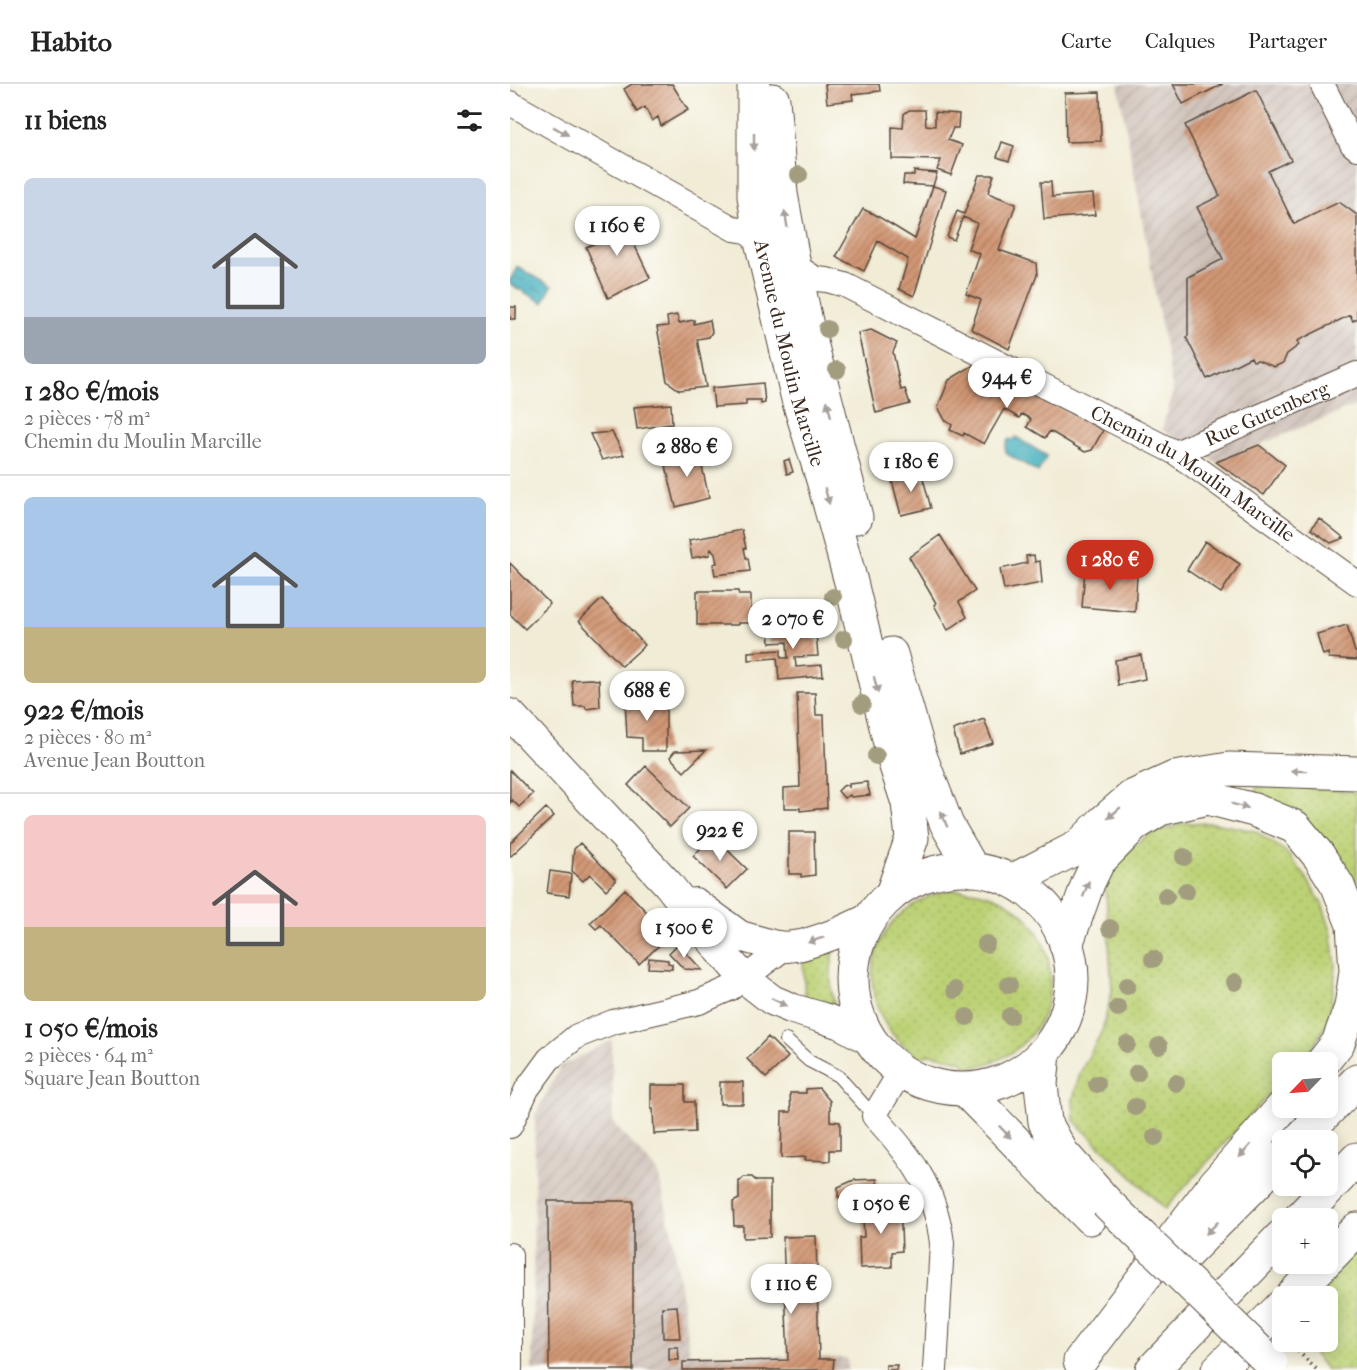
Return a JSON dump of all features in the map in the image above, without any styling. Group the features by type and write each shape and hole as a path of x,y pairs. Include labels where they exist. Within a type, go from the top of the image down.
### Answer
{"main road":[{"name":"Avenue du Moulin Marcille","path":"754,84 754,196 761,241 798,399 851,582 894,760 908,803 912,838 892,894"},
{"name":"Avenue du Moulin Marcille","path":"772,84 782,194 794,265 808,331 898,683 921,758 947,825 973,870"},
{"path":"1012,881 1078,847 1132,797 1174,778 1229,770 1357,773"},
{"path":"1066,945 1088,882 1098,862 1134,825 1160,809 1208,798 1254,810 1295,827 1319,856 1338,886 1353,925 1356,971 1351,1007 1338,1043 1331,1052"},
{"path":"958,869 973,870 1012,881 1035,897 1054,919 1066,945 1072,970 1071,996 1062,1026 1044,1053 1014,1077 991,1086 965,1090 931,1085 910,1077 889,1062 870,1040 863,1027 856,1007 852,972 858,944 870,918 892,894 916,879 930,874 958,869"},
{"path":"1044,1053 1041,1084 1045,1122 1098,1210"},
{"path":"1309,1130 1357,1081"},
{"path":"965,1090 1098,1210 1274,1363"},
{"path":"1076,1366 1215,1184 1274,1118"},
{"path":"1310,1208 1357,1160"},
{"path":"1076,1366 1272,1166"},
{"path":"1338,1248 1357,1228"},
{"path":"1152,1370 1272,1246"},
{"path":"1302,1286 1313,1274"},
{"path":"1218,1370 1272,1316"}],"street":[{"path":"1322,84 1352,144 1357,148"},
{"path":"510,103 734,229 746,231 761,241"},
{"name":"Chemin du Moulin Marcille","path":"794,265 816,279 845,285 1176,453 1357,583"},
{"name":"Rue Gutenberg","path":"1176,453 1357,375"},
{"path":"510,714 668,884 744,978 772,1000 841,1024 870,1040"},
{"path":"668,884 740,936 772,945 786,947 802,945 840,932 870,918"},
{"path":"510,1126 527,1089 549,1059 578,1036 613,1022 699,1002 731,988 786,947"},
{"path":"901,1071 874,1116 914,1163 935,1206 942,1243 935,1370"},
{"path":"510,1255 510,1370"}],"lane":[{"path":"786,1040 809,1061 838,1076 874,1116"}],"path":[{"path":"1274,1363 1317,1370"}],"shaded area":[{"path":"1118,84 1357,84 1357,405 1216,462 1162,430 1173,392"},
{"path":"612,1040 613,1123 658,1172 673,1238 690,1354 847,1358 848,1370 532,1370 535,1115 561,1066"}],"green space":[{"path":"1262,784 1357,792 1357,894 1256,794 1256,788"},
{"path":"1183,823 1214,823 1255,831 1285,851 1306,877 1322,904 1331,930 1336,965 1327,1023 1313,1047 1308,1052 1272,1052 1272,1091 1165,1209 1074,1121 1073,1099 1080,1073 1102,1031 1112,991 1106,894 1100,879 1146,836"},
{"path":"952,890 992,896 1022,914 1042,941 1050,972 1047,1003 1033,1033 1006,1055 968,1068 961,1061 930,1054 920,1058 896,1038 880,1014 873,988 874,962 882,938 899,916 922,900"},
{"path":"835,948 831,968 831,988 835,1008 805,1001 803,958"},
{"path":"1357,1248 1357,1370 1327,1370 1312,1352 1338,1352 1338,1286 1321,1286 1332,1274 1338,1274 1338,1268"}],"water":[{"path":"517,267 552,286 543,303 510,284"},
{"path":"1016,437 1047,456 1038,472 1007,454 1005,448 1009,439 1013,440"}],"building":[{"path":"632,84 672,84 688,110 661,126 658,117 652,121 645,107 637,112 624,89"},
{"path":"825,84 879,84 880,91 852,94 853,100 827,103"},
{"path":"1173,84 1223,84 1183,104"},
{"path":"1256,90 1291,160 1268,171 1294,224 1339,202 1357,215 1357,318 1353,321 1350,315 1297,341 1299,345 1287,354 1283,363 1274,367 1258,360 1253,361 1251,357 1207,379 1186,337 1188,336 1188,277 1223,259 1197,207 1220,196 1185,125"},
{"path":"1100,92 1101,141 1066,142 1065,93"},
{"path":"909,110 925,110 926,125 935,126 935,112 959,114 958,128 953,128 948,140 962,145 951,175 937,170 941,160 892,159 892,127 903,128 904,114"},
{"path":"1002,142 1014,146 1009,161 997,157"},
{"path":"914,171 937,173 933,186 903,184 904,175 914,175"},
{"path":"979,175 994,175 988,193 1016,204 999,250 1036,263 1037,275 1009,349 971,329 981,300 966,294 980,254 968,249 977,223 963,217 954,240 947,237 957,211 964,214"},
{"path":"1041,182 1051,182 1052,197 1093,194 1095,215 1044,219"},
{"path":"933,186 946,190 914,296 899,289 908,259 878,241 864,271 836,257 863,209 915,239"},
{"path":"628,214 633,226 627,229 650,278 608,298 586,247 598,242 596,238 600,226"},
{"path":"510,307 516,307 516,319 510,319"},
{"path":"677,315 679,323 694,320 694,324 710,320 712,332 709,337 697,339 706,387 679,390 667,381 657,327 668,326 667,317"},
{"path":"871,330 897,343 893,352 901,390 905,389 910,404 876,413 858,333"},
{"path":"975,364 1103,430 1092,450 1085,452 1050,431 1045,438 1027,427 1031,419 1022,414 1019,418 1004,409 984,444 964,433 963,436 950,430 952,425 945,420 938,407 949,380"},
{"path":"763,383 765,403 761,404 761,400 746,400 746,405 714,407 712,388"},
{"path":"671,404 672,424 637,429 634,407"},
{"path":"612,432 624,455 602,460 590,434"},
{"path":"1259,445 1285,465 1264,495 1216,462"},
{"path":"698,449 709,498 676,507 664,458"},
{"path":"789,459 793,472 787,474 784,461"},
{"path":"921,471 931,508 901,515 891,477"},
{"path":"1319,518 1344,538 1331,543 1311,529"},
{"path":"742,530 750,571 715,575 713,564 717,563 711,549 709,555 692,558 689,540"},
{"path":"940,535 975,591 959,602 967,617 948,630 934,605 936,603 909,557"},
{"path":"1205,541 1240,564 1221,593 1187,570"},
{"path":"1034,555 1035,562 1040,561 1042,583 1004,590 1000,569 1027,563 1026,556"},
{"path":"510,563 550,604 525,629 510,614"},
{"path":"1085,570 1137,575 1135,612 1082,607"},
{"path":"697,591 738,591 739,595 751,595 751,623 697,625"},
{"path":"602,599 645,645 622,666 579,621"},
{"path":"815,622 818,656 795,657 796,667 822,665 823,676 779,680 777,658 748,660 748,652 781,650 781,658 788,658 787,642 770,643 769,626"},
{"path":"1347,625 1355,652 1357,652 1357,660 1329,658 1328,653 1323,655 1317,634"},
{"path":"1141,655 1145,679 1118,685 1115,660"},
{"path":"572,680 599,680 600,707 586,709 585,706 574,706"},
{"path":"797,693 815,693 816,715 824,715 827,808 800,811 800,808 784,808 784,788 800,787"},
{"path":"666,698 666,751 642,751 642,738 627,737 625,699"},
{"path":"984,719 993,743 960,754 953,730"},
{"path":"706,750 684,772 670,757 675,751"},
{"path":"646,766 689,808 670,827 628,785"},
{"path":"510,770 533,794 519,807 512,800 510,803"},
{"path":"867,782 870,795 851,797 850,795 844,798 838,791 843,786 849,787 849,784"},
{"path":"546,808 554,816 511,856 510,843"},
{"path":"789,832 814,832 815,875 801,877 801,874 789,874"},
{"path":"713,836 747,869 727,889 693,856"},
{"path":"580,843 616,880 606,890 590,874 583,881 572,871 574,849"},
{"path":"550,871 571,874 569,896 547,893"},
{"path":"625,889 669,936 639,964 601,925 596,929 590,923"},
{"path":"678,944 702,970 684,969 669,953"},
{"path":"649,958 668,960 668,963 672,964 672,969 648,968"},
{"path":"768,1037 788,1057 766,1078 747,1059"},
{"path":"720,1082 743,1082 743,1104 720,1104"},
{"path":"651,1085 685,1085 685,1102 694,1102 695,1132 654,1134"},
{"path":"819,1088 830,1101 830,1121 840,1122 840,1150 830,1150 830,1161 805,1160 806,1157 781,1158 782,1112 791,1112 790,1093 806,1093 806,1089"},
{"path":"744,1177 752,1177 756,1181 770,1181 770,1237 743,1238 743,1226 734,1226 733,1202 739,1199 739,1181"},
{"path":"877,1179 877,1195 838,1197 838,1187 854,1180"},
{"path":"548,1201 633,1201 633,1370 549,1370"},
{"path":"900,1202 902,1251 892,1252 892,1267 860,1268 859,1237 864,1237 863,1216 867,1217 867,1204"},
{"path":"816,1236 819,1359 834,1359 833,1370 683,1370 683,1362 788,1360 783,1237"},
{"path":"677,1306 680,1338 663,1338 662,1307"},
{"path":"669,1347 678,1347 679,1360 669,1360"},
{"path":"886,1365 897,1365 896,1370 886,1370"}]}
